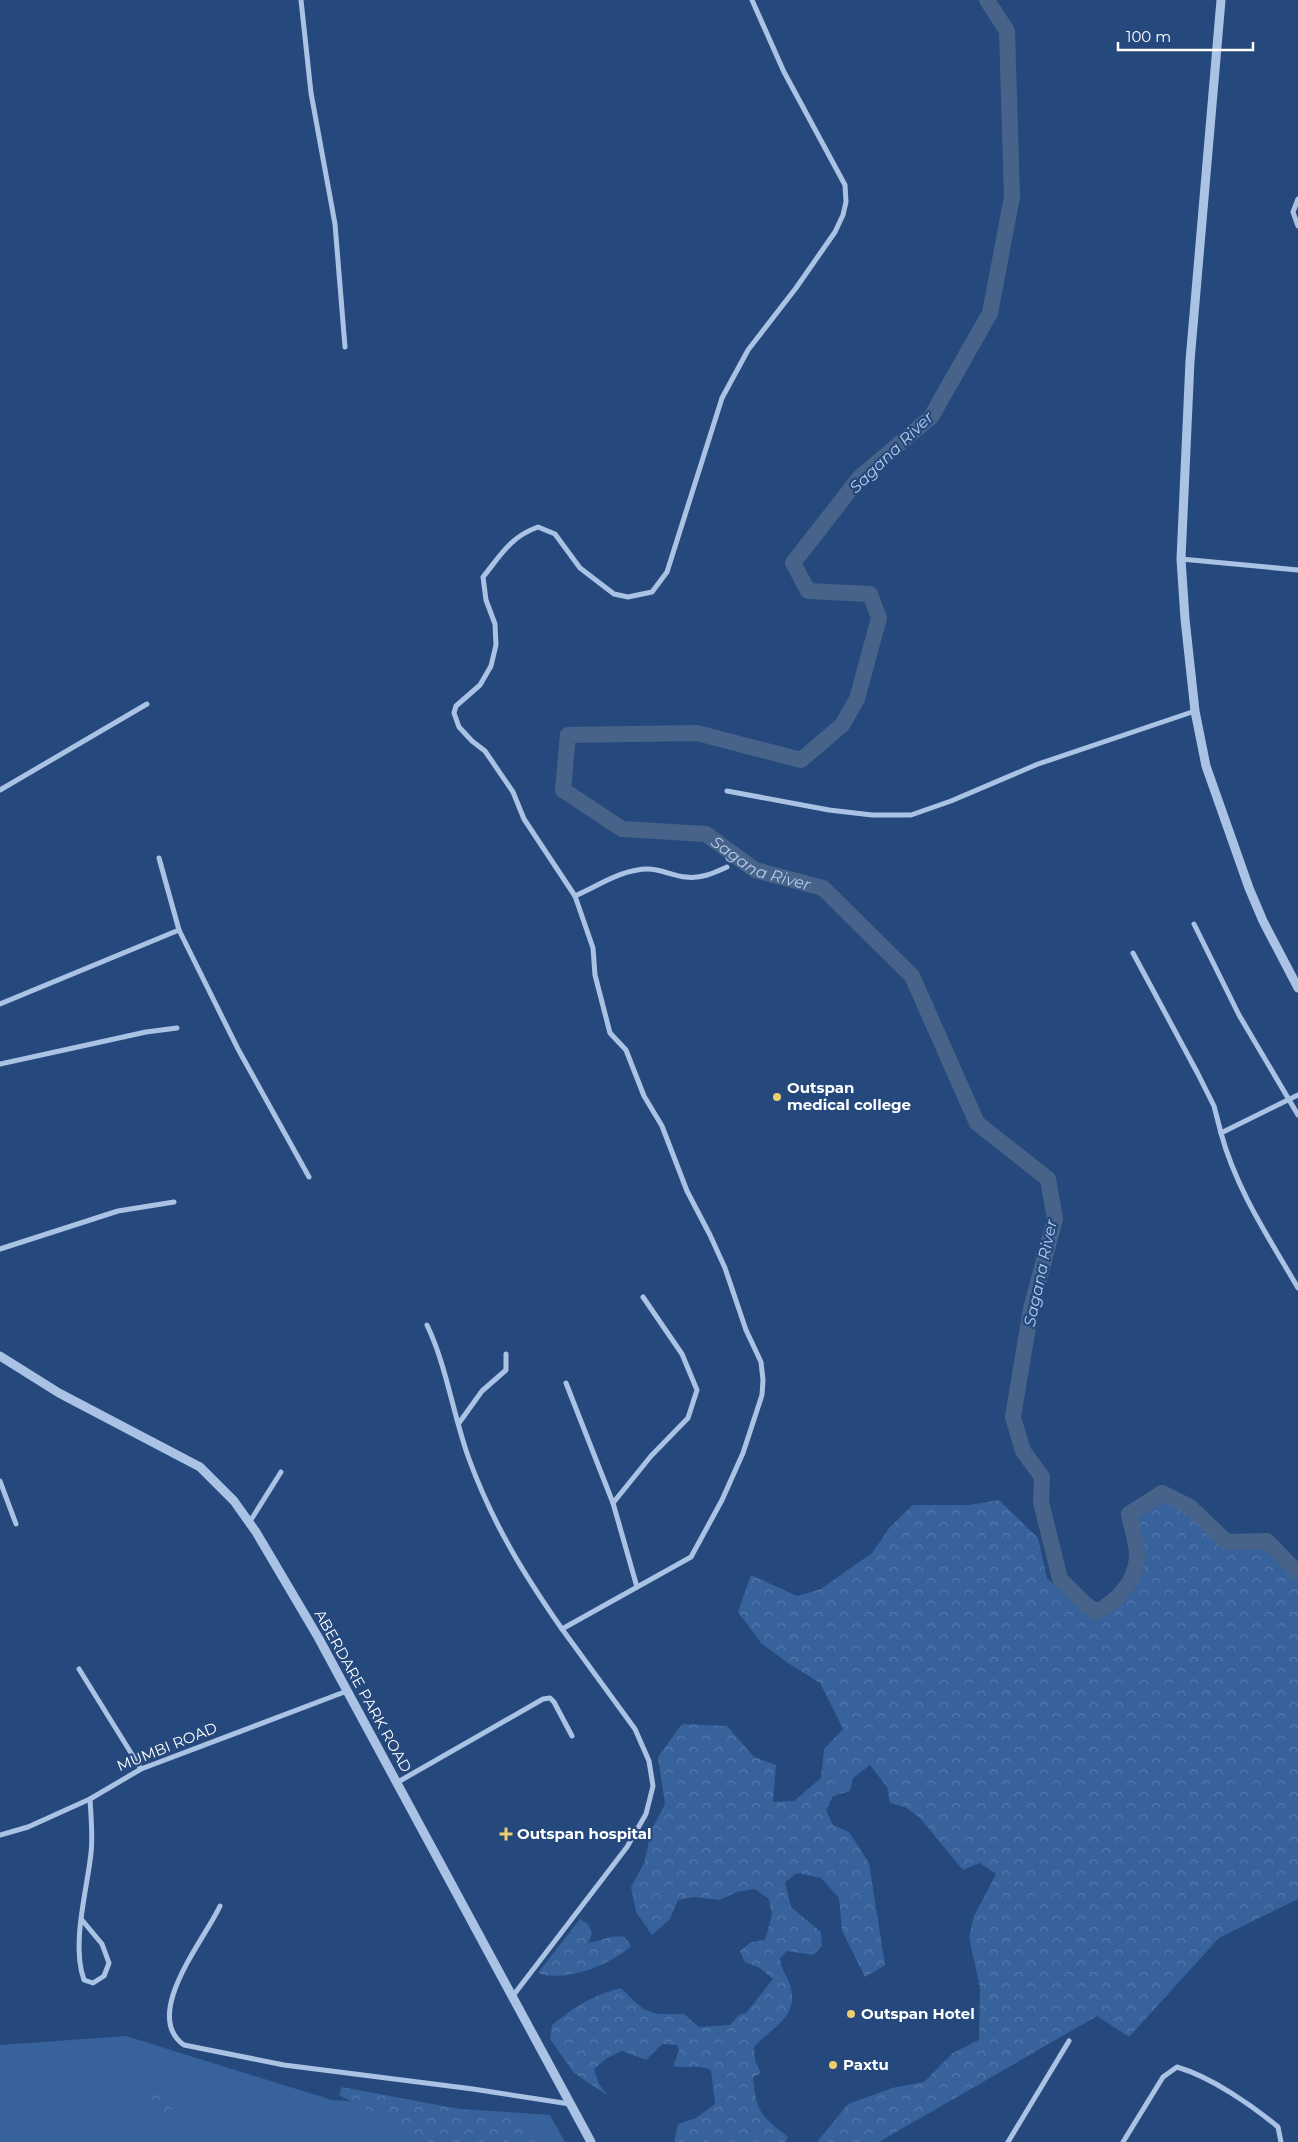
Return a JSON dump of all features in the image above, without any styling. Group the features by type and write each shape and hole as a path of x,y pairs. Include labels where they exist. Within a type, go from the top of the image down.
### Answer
{"street":[{"path":"301,0 311,93 335,224 345,347"},
{"path":"562,1630 691,1556 722,1500 743,1453 762,1395 761,1362 746,1330 725,1268 687,1191 662,1126 644,1096 626,1050 610,1033 595,975 593,948 575,896 524,819 513,792 485,751 459,727 454,713 456,706 480,685 491,666 496,646 495,624 486,600 483,577 513,540 524,532 538,527 555,534 580,568 614,594 628,598 652,592 658,586 667,572 726,391 748,350 796,288 835,232 844,215 846,202 845,185 784,72 752,0"},
{"path":"1221,0 1190,361 1181,559 1184,619 1195,711 1206,766 1234,849 1263,921 1298,988"},
{"path":"1298,199 1293,212 1298,226"},
{"path":"1181,559 1298,570"},
{"path":"0,790 146,704"},
{"path":"727,790 828,810 872,815 911,815 952,801 1038,764 1195,711"},
{"path":"159,858 179,930 238,1049 309,1177"},
{"path":"575,896 620,874 635,871 649,869 687,877 710,875 727,867"},
{"path":"1194,924 1238,1015 1298,1115"},
{"path":"0,1004 179,930"},
{"path":"1133,953 1214,1106 1226,1152 1252,1210 1298,1288"},
{"path":"0,1064 146,1032 177,1028"},
{"path":"1221,1133 1298,1095"},
{"path":"0,1248 118,1211 174,1202"},
{"path":"613,1503 652,1456 688,1418 697,1390 682,1354 643,1297"},
{"path":"427,1324 437,1346 458,1423 487,1504 504,1540 562,1630 635,1730 649,1761 653,1786 646,1814 627,1847 511,1997"},
{"path":"458,1423 482,1391 506,1370 506,1354"},
{"name":"ABERDARE PARK ROAD","path":"0,1356 67,1397 200,1467 218,1483 250,1522 279,1569 398,1782 511,1997 591,2142"},
{"path":"566,1383 613,1503 637,1587"},
{"path":"250,1522 281,1472"},
{"path":"0,1481 16,1524"},
{"path":"78,1668 141,1769"},
{"name":"MUMBI ROAD","path":"0,1835 28,1827 90,1799 141,1769 347,1690"},
{"path":"398,1782 543,1698 550,1698 554,1702 572,1736"},
{"path":"82,1920 102,1944 109,1963 104,1976 93,1983 84,1980 79,1966 82,1920 91,1851 90,1799"},
{"path":"220,1906 176,1987 169,2005 170,2025 175,2038 184,2044 284,2065 473,2089 570,2104"},
{"path":"1008,2142 1069,2041"},
{"path":"1123,2142 1163,2077 1177,2067 1193,2072 1263,2114 1278,2127 1281,2142"}],"green space":[{"path":"1162,1493 1190,1507 1227,1542 1267,1541 1298,1573 1298,1899 1219,1938 1129,2037 1097,2016 879,2142 817,2142 848,2104 892,2088 924,2082 953,2053 979,2040 980,1988 969,1937 974,1916 996,1874 980,1863 963,1870 920,1818 905,1807 890,1803 887,1787 870,1765 853,1778 850,1791 833,1796 826,1810 833,1825 849,1832 869,1863 885,1965 865,1977 842,1931 839,1898 821,1878 797,1873 785,1882 791,1907 821,1932 822,1946 813,1955 787,1951 780,1958 791,1988 791,2007 782,2021 754,2047 755,2061 761,2073 753,2077 758,2106 766,2118 788,2137 786,2142 674,2142 678,2124 696,2118 715,2104 711,2070 700,2067 673,2066 679,2051 677,2045 662,2044 646,2060 622,2051 607,2058 594,2069 599,2084 607,2095 574,2073 550,2039 552,2025 576,2007 593,1998 621,1988 648,2011 662,2014 684,2014 699,2027 730,2025 739,2015 746,2013 773,1979 760,1968 745,1962 740,1951 751,1942 765,1940 772,1915 769,1899 755,1889 737,1892 719,1900 695,1897 678,1900 670,1919 652,1935 636,1912 631,1887 644,1863 652,1829 665,1804 658,1757 682,1724 727,1726 754,1757 776,1765 773,1802 794,1801 821,1778 824,1749 843,1729 820,1683 762,1644 738,1612 751,1575 797,1596 821,1589 872,1553 890,1527 913,1505 969,1505 999,1500 1038,1538 1047,1578 1076,1604 1096,1612 1118,1597 1129,1582 1136,1566 1137,1552 1129,1514"},
{"path":"580,1919 588,1924 592,1934 588,1943 620,1936 625,1937 631,1946 599,1966 574,1974 561,1976 538,1973"},
{"path":"126,2036 332,2100 550,2115 565,2142 0,2142 0,2045"},
{"path":"342,2087 513,2119 552,2142 419,2142 402,2128 339,2095"},
{"path":"165,2089 174,2091 178,2102 169,2114 158,2114 152,2110 149,2100 153,2093"}],"waterway":[{"name":"Sagana River","path":"987,0 1007,31 1012,197 990,313 931,417 860,477 793,563 808,591 870,594 879,618 857,699 842,725 801,760 697,733 568,735 563,790 622,829 706,834 755,870 823,888 912,976 977,1123 1048,1179 1055,1219 1031,1309 1013,1417 1023,1451 1042,1477 1041,1502 1060,1579 1096,1612 1111,1603 1124,1590 1136,1566 1136,1547 1129,1514 1162,1493 1190,1507 1227,1542 1267,1541 1298,1573"}],"place":[{"name":"Outspan medical college","path":"777,1097"},
{"name":"Outspan hospital","path":"506,1834"},
{"name":"Outspan Hotel","path":"851,2014"},
{"name":"Paxtu","path":"833,2065"}]}
